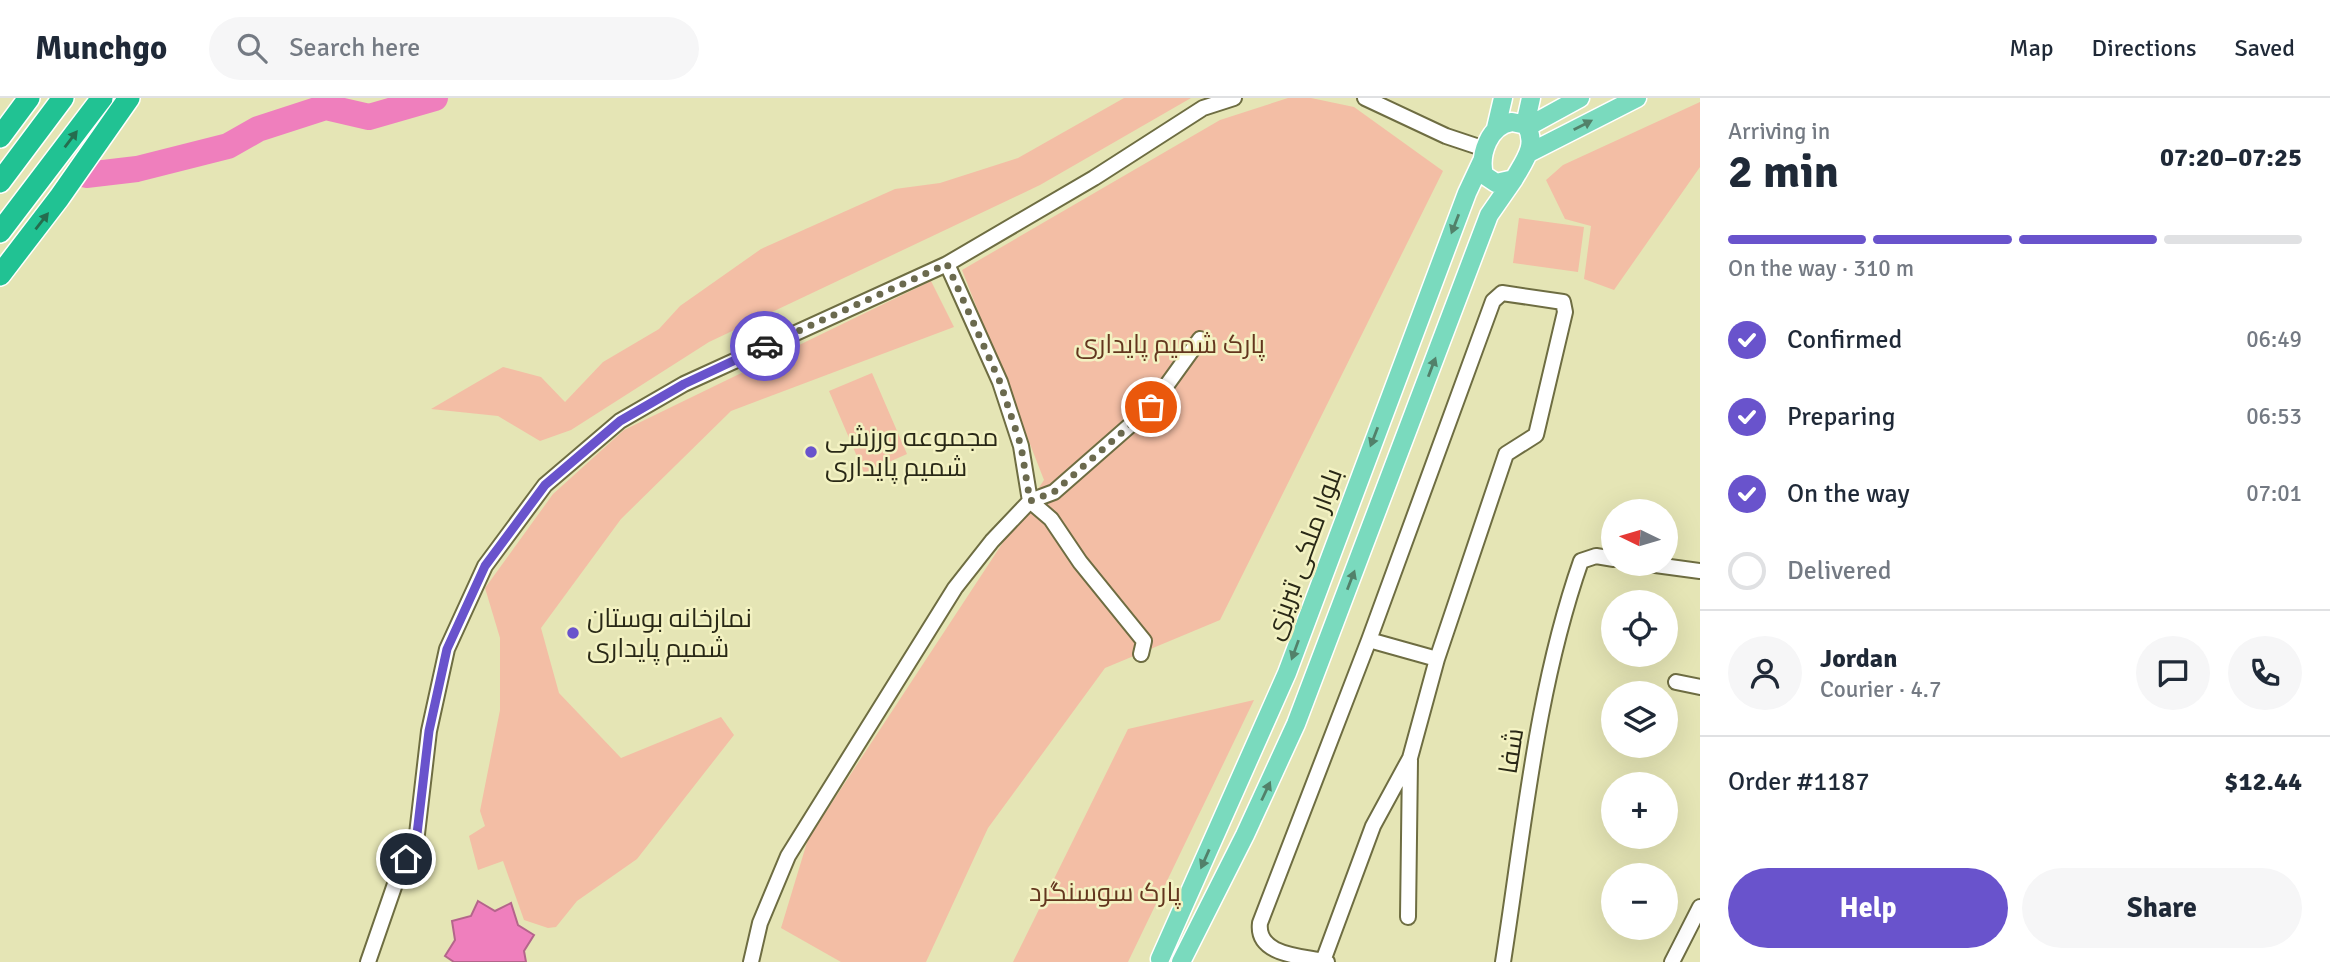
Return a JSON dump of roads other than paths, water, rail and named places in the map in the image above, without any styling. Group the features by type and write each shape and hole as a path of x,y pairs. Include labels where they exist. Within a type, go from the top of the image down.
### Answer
{"highway":[{"path":"2,132 29,98"},
{"path":"0,182 63,98"},
{"path":"0,232 102,98"},
{"path":"0,275 59,198 129,98"}],"main road":[{"path":"1503,98 1496,128 1483,155 1484,175 1496,183 1514,179 1529,153 1532,142 1526,126 1531,98"},
{"path":"1496,128 1503,123 1512,122 1526,126 1580,98"},
{"path":"1529,153 1637,98"},
{"name":"بلوار ملکى تبریزى","path":"1158,960 1287,673 1483,155"},
{"name":"بلوار ملکى تبریزى","path":"1181,962 1245,835 1296,724 1489,215 1514,179"},
{"path":"1158,960 1171,957 1181,962"}],"street":[{"path":"368,962 417,834 429,731 447,649 485,566 545,485 620,421 684,384 947,264 1094,178 1203,108 1234,98"},
{"path":"1365,98 1483,155"},
{"path":"947,264 1000,382 1021,446 1030,501 1051,519 1080,562 1144,641 1141,654"},
{"path":"1502,293 1563,302 1565,312 1536,435 1506,454 1437,659 1410,758 1373,826 1324,962 1272,949 1263,943 1259,933 1260,923 1368,640 1493,301 1502,293"},
{"path":"751,962 760,923 788,856 955,588 992,541 1030,501 1054,492 1151,407 1200,339"},
{"name":"شفا","path":"1503,962 1547,679 1563,611 1581,561 1591,556 1601,557"},
{"path":"1678,568 1700,571"},
{"path":"1368,640 1437,659"},
{"path":"1678,682 1700,687"},
{"path":"1408,918 1410,758"},
{"path":"1672,962 1700,907"}],"waterway":[{"path":"86,175 137,169 228,146 258,129 326,107 369,117 435,98"}],"place":[{"name":"مجموعه ورزشی شمیم پایداری","path":"811,452"},
{"name":"نمازخانه بوستان شمیم پایداری","path":"573,633"}],"park label":[{"name":"پارک شمیم پایداری","path":"1170,344"},
{"name":"پارک سوسنگرد","path":"1105,892"}]}
